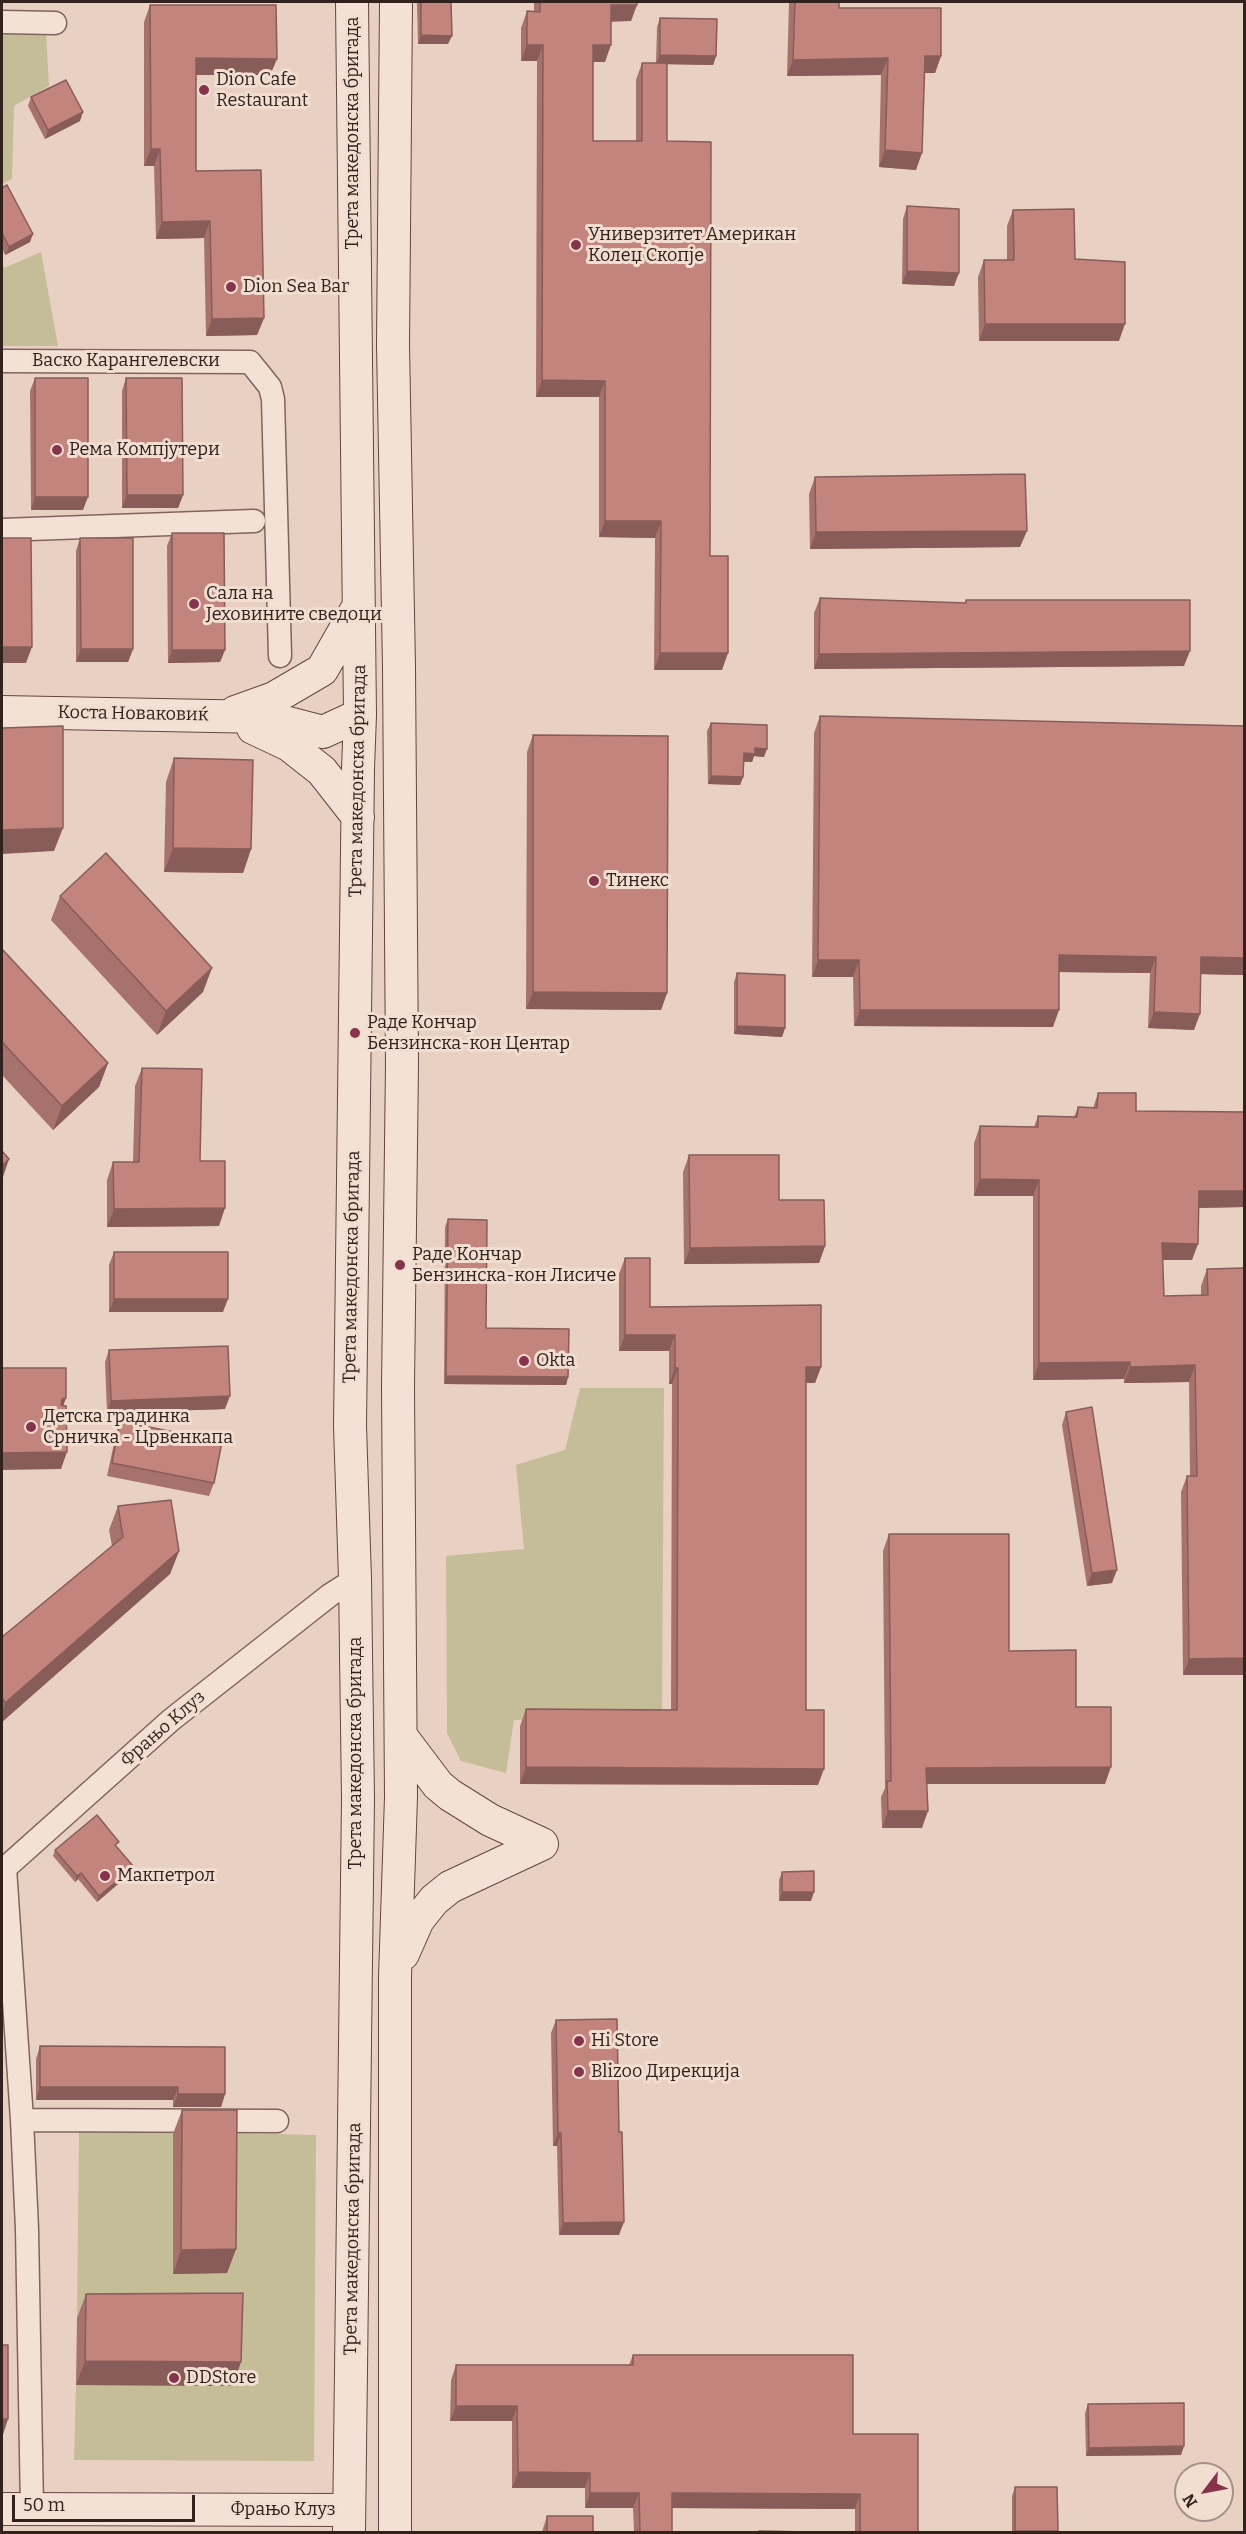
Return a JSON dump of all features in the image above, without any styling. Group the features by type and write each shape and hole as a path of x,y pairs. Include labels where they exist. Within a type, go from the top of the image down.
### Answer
{"street":[{"name":"Трета македонска бригада","path":"349,2521 358,1799 343,1587 350,1426 360,715 352,2"},
{"path":"395,2532 396,1977 401,1736 398,1398 402,1064 393,345 396,2"},
{"path":"2,22 55,23"},
{"name":"Васко Карангелевски","path":"2,361 250,362 270,387 273,399 280,656"},
{"path":"2,530 254,521"},
{"path":"226,715 274,698 322,670 343,637 360,603"},
{"name":"Коста Новаковиќ","path":"2,712 265,717 324,707 360,715 399,712"},
{"path":"226,715 289,745 322,771 358,817"},
{"name":"Фрањо Клуз","path":"3,1870 171,1720 343,1587"},
{"path":"396,1977 418,1920 434,1900 450,1887 468,1877 542,1844 490,1820 450,1795 438,1785 401,1736"},
{"path":"3,1870 22,2120 27,2229 32,2509"},
{"path":"22,2120 277,2121"},
{"name":"Фрањо Клуз","path":"2,2510 32,2509 349,2521"}],"shaded area":[{"path":"2,31 46,31 49,86 14,106 12,179 2,184"},
{"path":"41,252 58,346 2,346 2,263 4,268"},
{"path":"580,1388 664,1388 662,1713 514,1720 506,1773 461,1761 447,1733 446,1556 524,1549 516,1465 565,1450"},
{"path":"170,2129 173,2135 173,2274 228,2133 316,2135 314,2461 74,2460 76,2385 233,2386 77,2318 79,2130"}],"building":[{"path":"421,2 451,2 452,36 421,35"},
{"path":"540,2 637,2 637,5 611,5 611,45 593,45 593,141 642,141 642,63 667,63 667,141 711,142 710,556 728,556 728,653 660,653 661,521 605,521 605,381 542,380 543,45 527,45 527,11 540,12"},
{"path":"795,2 839,2 839,8 941,8 941,56 925,56 922,153 885,150 888,58 793,60"},
{"path":"150,5 276,5 277,59 196,58 196,171 261,170 264,318 212,319 210,221 162,222 160,149 151,149"},
{"path":"660,18 717,19 716,56 660,55"},
{"path":"66,80 83,112 48,130 31,97"},
{"path":"7,185 33,234 9,247 2,233 2,188"},
{"path":"907,206 959,209 959,273 907,271"},
{"path":"1074,209 1075,259 1125,262 1125,324 985,324 984,260 1014,260 1013,210"},
{"name":"Рема Компјутери","path":"35,378 88,378 88,497 35,497"},
{"path":"126,378 182,378 183,495 127,495"},
{"path":"1025,474 1027,531 816,532 815,477"},
{"name":"Сала на Јеховините сведоци","path":"172,533 224,533 225,650 172,650"},
{"path":"2,538 31,538 32,647 2,647"},
{"path":"80,538 133,538 133,649 81,649"},
{"path":"820,598 966,603 966,600 1190,600 1190,651 819,654"},
{"path":"820,716 1245,726 1245,958 1201,957 1200,1014 1154,1012 1156,957 1059,955 1059,1010 860,1010 859,960 818,960"},
{"path":"711,723 767,725 767,749 755,748 755,754 744,753 743,777 711,776"},
{"path":"63,726 63,828 2,830 2,728"},
{"name":"Тинекс","path":"533,735 668,736 667,993 533,992"},
{"path":"174,758 253,760 251,849 173,848"},
{"path":"106,853 212,968 166,1011 60,896"},
{"path":"2,949 108,1063 62,1106 2,1042"},
{"path":"737,973 785,975 785,1028 737,1026"},
{"path":"142,1068 202,1069 200,1161 225,1161 225,1208 114,1209 113,1162 139,1162"},
{"path":"1098,1093 1136,1093 1136,1111 1245,1112 1245,1191 1199,1191 1198,1244 1162,1243 1164,1296 1208,1295 1207,1269 1245,1268 1245,1658 1189,1659 1187,1476 1197,1476 1195,1365 1130,1367 1130,1362 1039,1363 1039,1180 980,1179 980,1126 1038,1127 1038,1116 1077,1117 1078,1107 1097,1108"},
{"path":"2,1151 9,1159 2,1166"},
{"path":"689,1155 779,1155 779,1200 824,1200 825,1246 690,1248"},
{"path":"448,1219 487,1220 486,1328 569,1329 568,1377 446,1376"},
{"path":"114,1252 228,1252 228,1299 114,1299"},
{"path":"625,1258 650,1258 650,1307 821,1305 821,1367 806,1367 806,1710 824,1710 824,1769 526,1767 526,1709 677,1710 678,1368 675,1368 675,1335 625,1335"},
{"path":"228,1346 230,1396 111,1401 109,1350"},
{"name":"Детска градинка Срничка - Црвенкапа","path":"2,1368 66,1368 66,1398 62,1399 61,1405 66,1406 67,1452 2,1453"},
{"path":"1092,1407 1117,1570 1092,1573 1066,1412"},
{"path":"120,1421 222,1442 214,1483 112,1463"},
{"path":"171,1500 179,1551 5,1703 2,1698 2,1637 123,1537 118,1506"},
{"path":"889,1534 1009,1534 1009,1651 1076,1650 1076,1707 1111,1707 1111,1767 926,1768 928,1811 888,1811 887,1781 891,1781"},
{"path":"97,1815 119,1842 115,1845 134,1867 99,1896 81,1873 77,1876 55,1850"},
{"path":"814,1871 814,1892 782,1892 782,1872"},
{"path":"617,2019 619,2132 622,2132 624,2222 563,2223 561,2133 558,2133 556,2020"},
{"path":"40,2046 225,2047 225,2094 178,2094 178,2087 40,2087"},
{"path":"182,2110 237,2110 236,2249 181,2250"},
{"path":"243,2293 241,2362 85,2361 86,2294"},
{"path":"2,2345 8,2345 8,2419 2,2419"},
{"path":"633,2355 853,2355 853,2434 918,2434 918,2532 860,2532 860,2494 672,2493 672,2532 640,2532 639,2493 590,2493 590,2473 518,2472 517,2406 456,2406 456,2365 633,2365"},
{"path":"1184,2403 1184,2446 1089,2448 1088,2404"},
{"path":"1015,2487 1057,2487 1058,2531 1015,2531"},
{"path":"547,2516 593,2516 593,2532 547,2532"},
{"path":"759,2531 810,2532 759,2532"}],"place":[{"name":"Dion Cafe Restaurant","path":"204,90"},
{"name":"Универзитет Американ Колеџ Скопје","path":"576,245"},
{"name":"Dion Sea Bar","path":"231,287"},
{"name":"Рема Компјутери","path":"57,450"},
{"name":"Сала на Јеховините сведоци","path":"194,604"},
{"name":"Тинекс","path":"594,881"},
{"name":"Раде Кончар Бензинска-кон Центар","path":"355,1033"},
{"name":"Раде Кончар Бензинска-кон Лисиче","path":"400,1265"},
{"name":"Okta","path":"524,1361"},
{"name":"Детска градинка Срничка - Црвенкапа","path":"31,1427"},
{"name":"Макпетрол","path":"105,1876"},
{"name":"Hi Store","path":"579,2041"},
{"name":"Blizoo Дирекција","path":"579,2072"},
{"name":"DDStore","path":"174,2378"}]}
